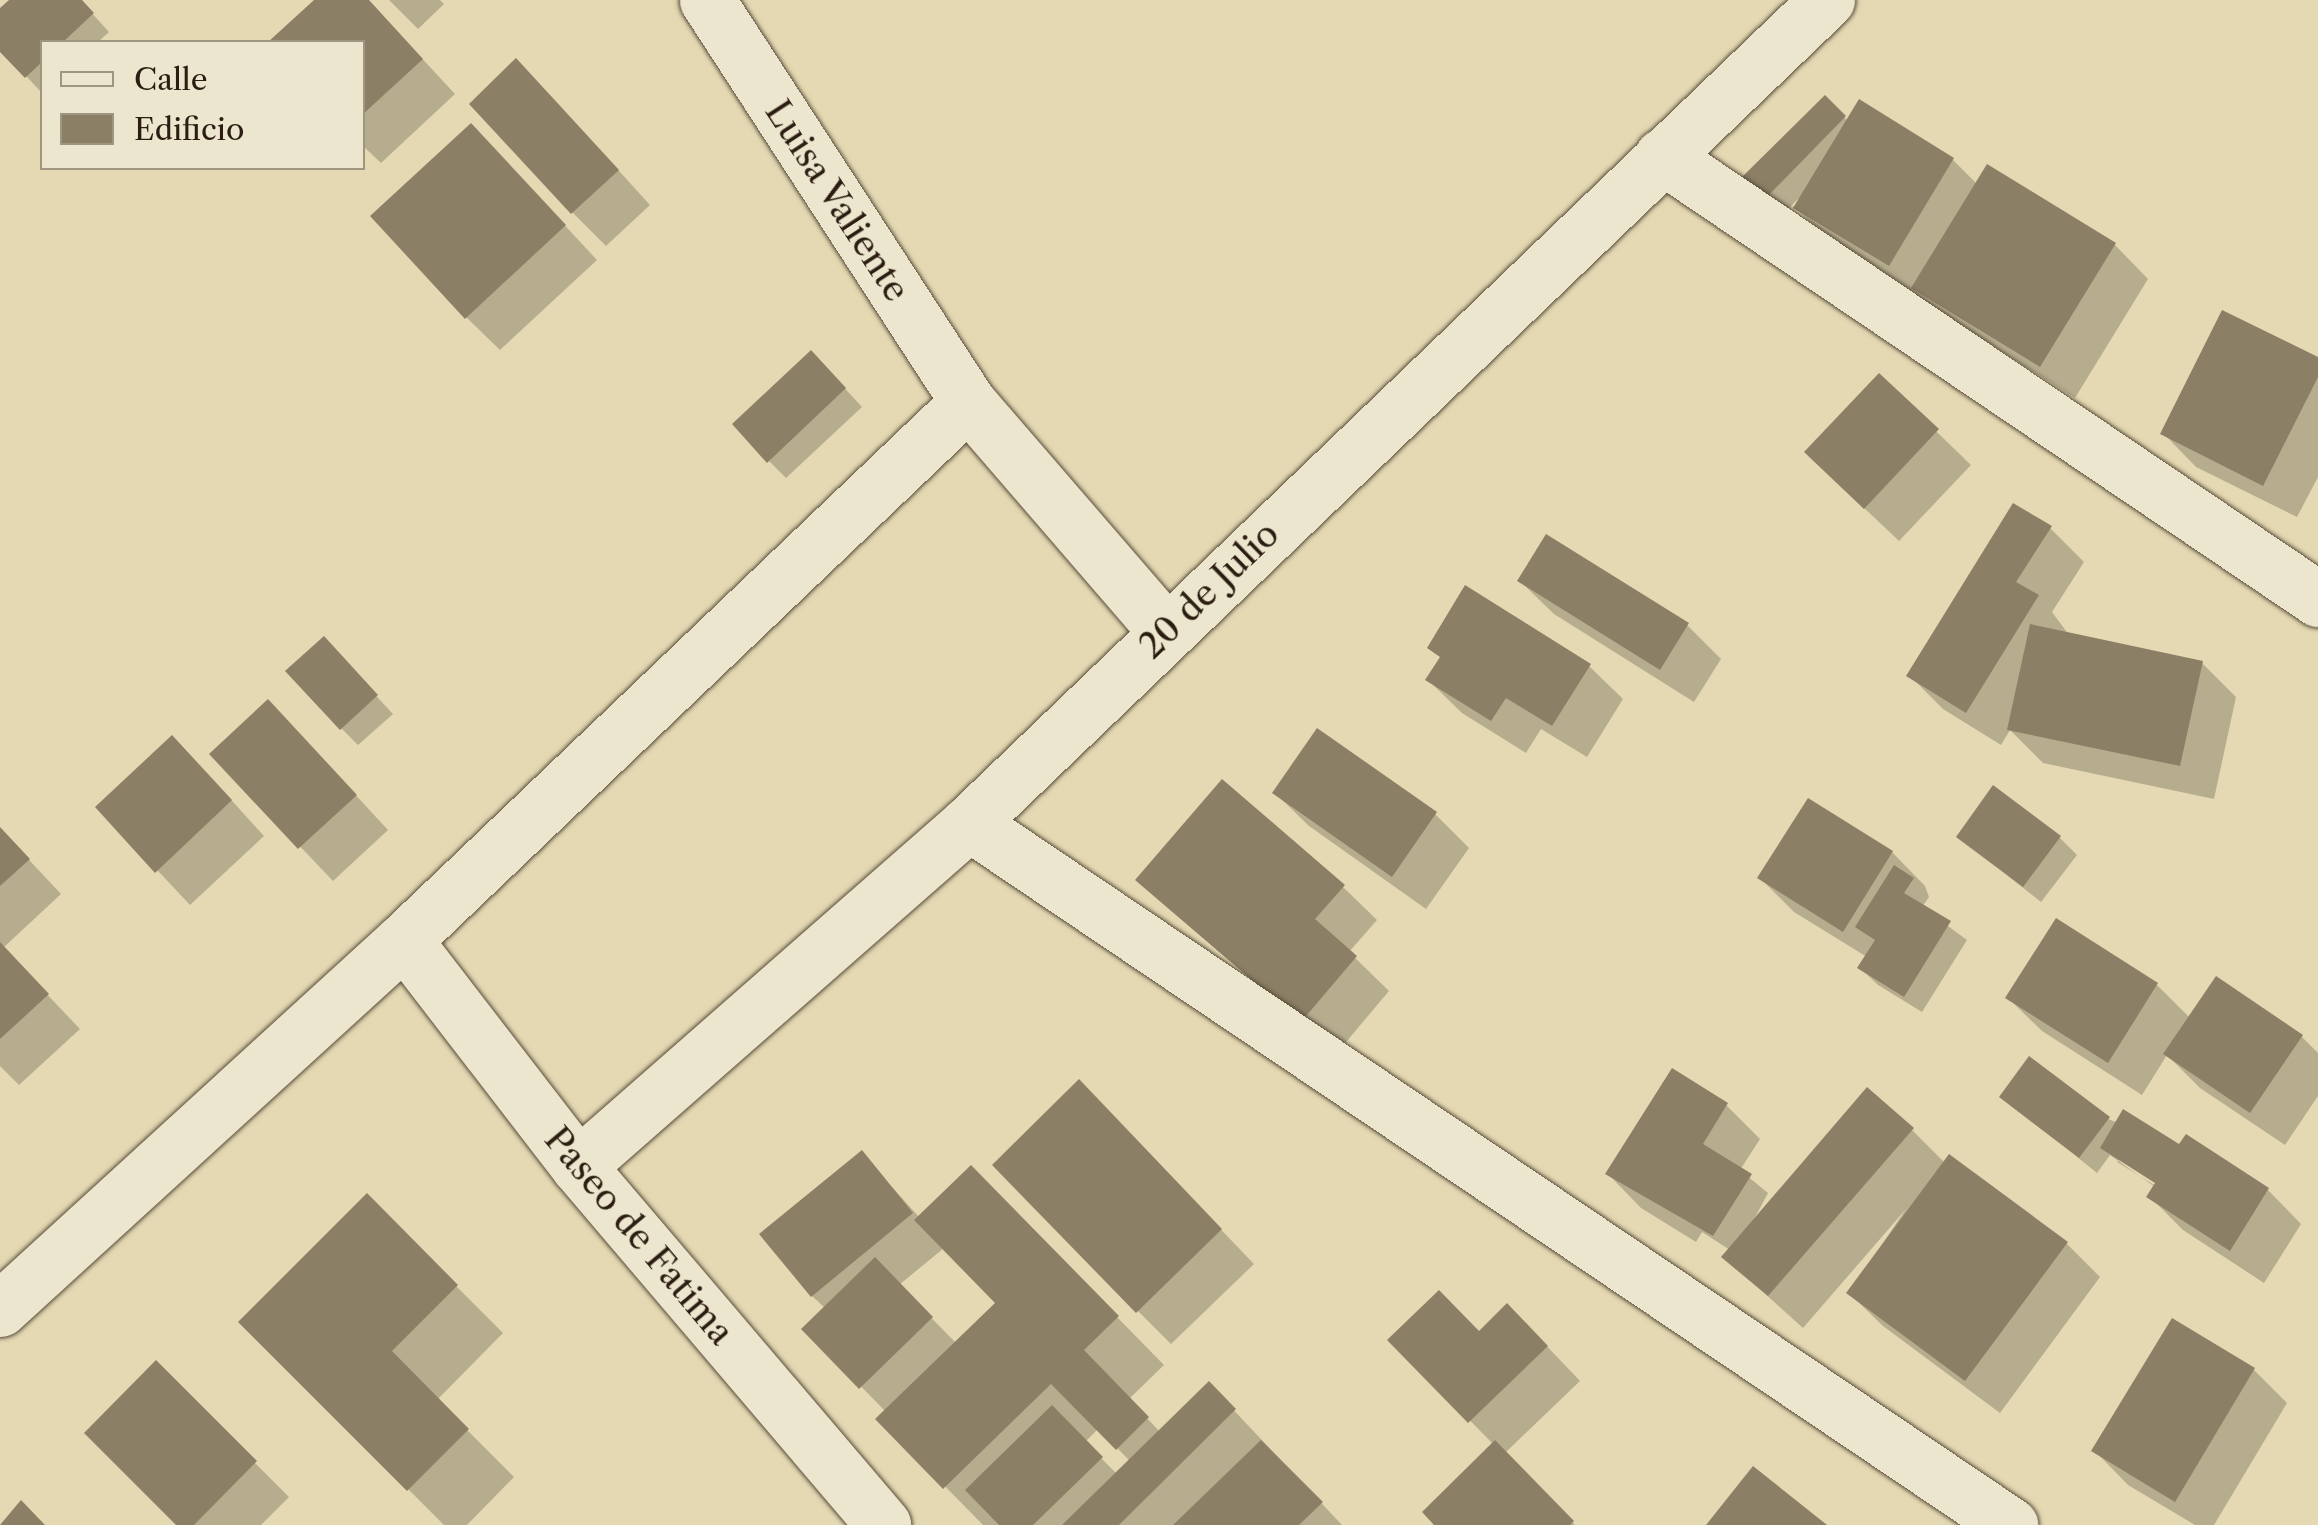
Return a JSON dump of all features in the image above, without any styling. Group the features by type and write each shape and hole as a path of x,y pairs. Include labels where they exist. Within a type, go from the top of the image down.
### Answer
{"street":[{"name":"Luisa Valiente","path":"707,0 968,402 1166,631"},
{"name":"20 de Julio","path":"578,1166 969,823 1827,0"},
{"path":"1662,156 2318,599"},
{"path":"0,1309 404,940 968,402"},
{"path":"969,823 2010,1525"},
{"name":"Paseo de Fatima","path":"404,940 578,1166 883,1525"}],"building":[{"path":"9,0 82,0 94,13 65,40 40,40 40,64 25,78 0,52 0,8"},
{"path":"314,0 369,0 423,59 365,112 365,40 270,40"},
{"path":"516,58 619,170 571,214 469,104"},
{"path":"1825,95 1846,116 1763,201 1741,178"},
{"path":"1859,99 1954,158 1889,266 1793,208"},
{"path":"471,123 566,225 465,319 370,216"},
{"path":"1987,164 2116,243 2040,367 1911,288"},
{"path":"2222,310 2318,357 2318,377 2263,486 2160,434"},
{"path":"811,350 846,388 767,463 732,424"},
{"path":"1879,373 1939,429 1864,509 1804,452"},
{"path":"2013,503 2052,526 2016,582 2039,595 1966,713 1906,676"},
{"path":"1546,534 1689,623 1660,670 1517,581"},
{"path":"1465,585 1591,664 1552,726 1506,698 1491,721 1425,680 1440,657 1427,648"},
{"path":"2030,624 2203,661 2180,766 2007,730"},
{"path":"324,636 378,695 340,730 285,671"},
{"path":"268,699 357,795 298,849 209,754"},
{"path":"1317,728 1437,812 1392,877 1272,793"},
{"path":"172,735 232,800 155,873 95,807"},
{"path":"1222,779 1345,885 1315,919 1357,956 1301,1022 1135,880"},
{"path":"1993,785 2061,836 2023,887 1956,837"},
{"path":"1808,798 1893,851 1843,932 1757,878"},
{"path":"0,827 30,859 0,886"},
{"path":"1894,865 1914,878 1904,893 1951,921 1904,997 1857,968 1875,940 1855,927"},
{"path":"2056,918 2158,983 2108,1063 2005,998"},
{"path":"0,942 49,994 0,1039"},
{"path":"2216,976 2303,1035 2250,1113 2163,1054"},
{"path":"2029,1056 2110,1117 2079,1158 1999,1097"},
{"path":"1672,1068 1728,1103 1703,1144 1752,1174 1713,1236 1605,1174"},
{"path":"1079,1079 1222,1229 1136,1313 992,1165"},
{"path":"1867,1087 1914,1128 1768,1296 1721,1257"},
{"path":"2123,1109 2179,1144 2186,1134 2269,1188 2230,1251 2146,1197 2155,1183 2100,1148"},
{"path":"862,1150 913,1213 811,1297 759,1234"},
{"path":"1949,1154 2068,1242 1965,1381 1846,1293"},
{"path":"971,1165 1119,1316 1084,1350 1149,1417 1116,1450 1051,1384 943,1489 875,1419 995,1303 914,1220"},
{"path":"367,1193 458,1285 392,1351 469,1429 407,1491 238,1322"},
{"path":"875,1257 933,1317 859,1389 801,1329"},
{"path":"1439,1290 1479,1331 1507,1303 1548,1346 1468,1423 1387,1340"},
{"path":"2172,1318 2255,1368 2175,1502 2091,1451"},
{"path":"156,1360 257,1461 194,1525 176,1525 84,1433"},
{"path":"1209,1381 1236,1409 1119,1525 1062,1525"},
{"path":"1052,1405 1103,1457 1033,1525 999,1525 965,1490"},
{"path":"1261,1440 1323,1502 1299,1525 1173,1525"},
{"path":"1495,1440 1574,1521 1570,1525 1434,1525 1422,1512"},
{"path":"1753,1466 1827,1525 1706,1525"},
{"path":"21,1500 45,1525 0,1525"}]}
